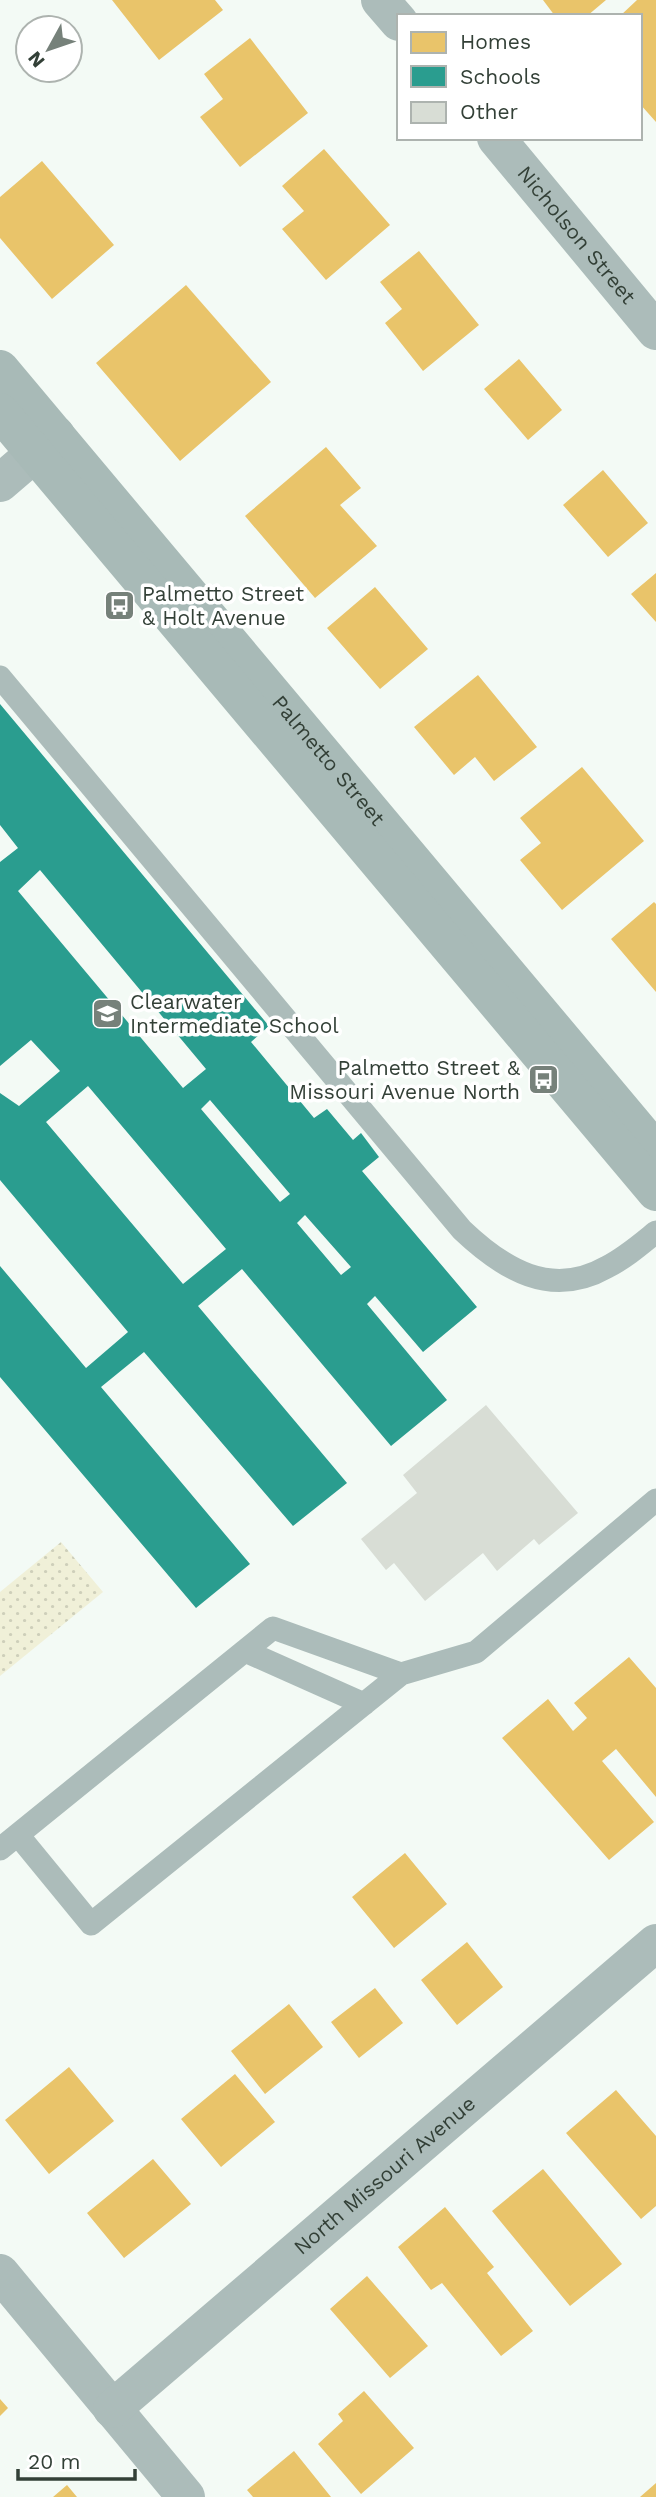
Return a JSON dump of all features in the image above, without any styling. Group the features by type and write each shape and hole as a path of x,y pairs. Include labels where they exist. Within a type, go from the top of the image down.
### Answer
{"street":[{"path":"380,0 397,20"},
{"name":"Nicholson Street","path":"498,140 656,331"},
{"name":"Palmetto Street","path":"0,369 45,444 656,1192"},
{"name":"Palmetto Street","path":"0,412 45,444 656,1151"},
{"path":"0,483 45,444"},
{"name":"North Missouri Avenue","path":"112,2409 656,1943"},
{"path":"0,2273 186,2497"}],"lane":[{"path":"0,677 444,1208 480,1247 524,1275 567,1280 588,1276 606,1268 656,1232"},
{"path":"401,1674 272,1628 9,1842 91,1924 401,1674 476,1652 656,1500"},
{"path":"245,1651 364,1704"}],"green space":[{"path":"61,1542 103,1592 0,1676 0,1592"}],"building: Homes":[{"path":"112,0 215,0 223,10 159,60"},
{"path":"543,0 606,0 589,14 554,14"},
{"path":"637,0 656,0 656,122 642,106 642,14 622,14"},
{"path":"250,38 308,113 240,167 200,117 223,99 204,74"},
{"path":"324,149 390,225 326,280 282,229 304,211 282,186"},
{"path":"42,161 114,245 52,299 0,238 0,197"},
{"path":"419,251 479,325 423,371 385,323 402,309 380,282"},
{"path":"186,285 271,382 180,461 96,363"},
{"path":"519,359 562,410 528,440 484,389"},
{"path":"326,447 361,488 340,505 377,546 315,598 245,516"},
{"path":"603,470 648,523 608,557 563,505"},
{"path":"656,573 656,622 631,594"},
{"path":"375,587 428,649 380,689 327,628"},
{"path":"478,675 537,747 494,781 475,757 454,775 414,727"},
{"path":"582,767 644,841 562,910 520,860 541,843 520,818"},
{"path":"654,902 656,904 656,992 611,939"},
{"path":"629,1657 656,1688 656,1797 616,1749 602,1761 654,1822 609,1860 502,1738 548,1699 573,1731 587,1718 574,1703"},
{"path":"405,1853 447,1904 394,1948 352,1897"},
{"path":"467,1942 503,1987 457,2025 421,1980"},
{"path":"375,1988 403,2023 359,2058 331,2022"},
{"path":"289,2004 323,2047 265,2094 231,2051"},
{"path":"69,2067 114,2121 49,2174 5,2120"},
{"path":"235,2074 275,2122 221,2167 181,2119"},
{"path":"616,2090 656,2136 656,2206 641,2219 566,2133"},
{"path":"153,2159 191,2204 124,2258 87,2213"},
{"path":"543,2169 622,2264 570,2306 492,2211"},
{"path":"445,2207 494,2267 487,2273 533,2331 501,2356 442,2283 431,2290 398,2247"},
{"path":"367,2276 428,2346 390,2378 330,2309"},
{"path":"364,2391 414,2448 361,2494 318,2444 343,2421 338,2414"},
{"path":"0,2399 8,2408 0,2416"},
{"path":"294,2451 331,2497 253,2497 247,2490"},
{"path":"656,2483 656,2497 640,2497"},
{"path":"67,2485 77,2497 53,2497"}],"building: Schools":[{"path":"0,704 269,1026 251,1042 314,1118 327,1109 353,1140 361,1133 379,1157 362,1171 477,1307 423,1352 375,1296 367,1304 447,1400 391,1446 242,1269 198,1306 347,1483 293,1526 144,1352 101,1387 250,1564 196,1608 0,1377 0,1266 86,1368 128,1332 0,1180 0,1093 19,1106 60,1071 31,1040 0,1066 0,862 18,848 0,825","holes":["40,870 206,1069 183,1088 18,891","88,1086 226,1249 183,1284 46,1122","210,1100 290,1194 280,1202 201,1109","305,1215 351,1267 341,1275 297,1223"]}],"building: Other":[{"path":"486,1405 578,1513 539,1545 534,1539 497,1571 483,1553 425,1601 394,1563 386,1570 361,1539 417,1493 403,1475"}],"place":[{"name":"Palmetto Street & Holt Avenue","path":"119,606"},
{"name":"Clearwater Intermediate School","path":"107,1014"},
{"name":"Palmetto Street & Missouri Avenue North","path":"543,1080"}]}
